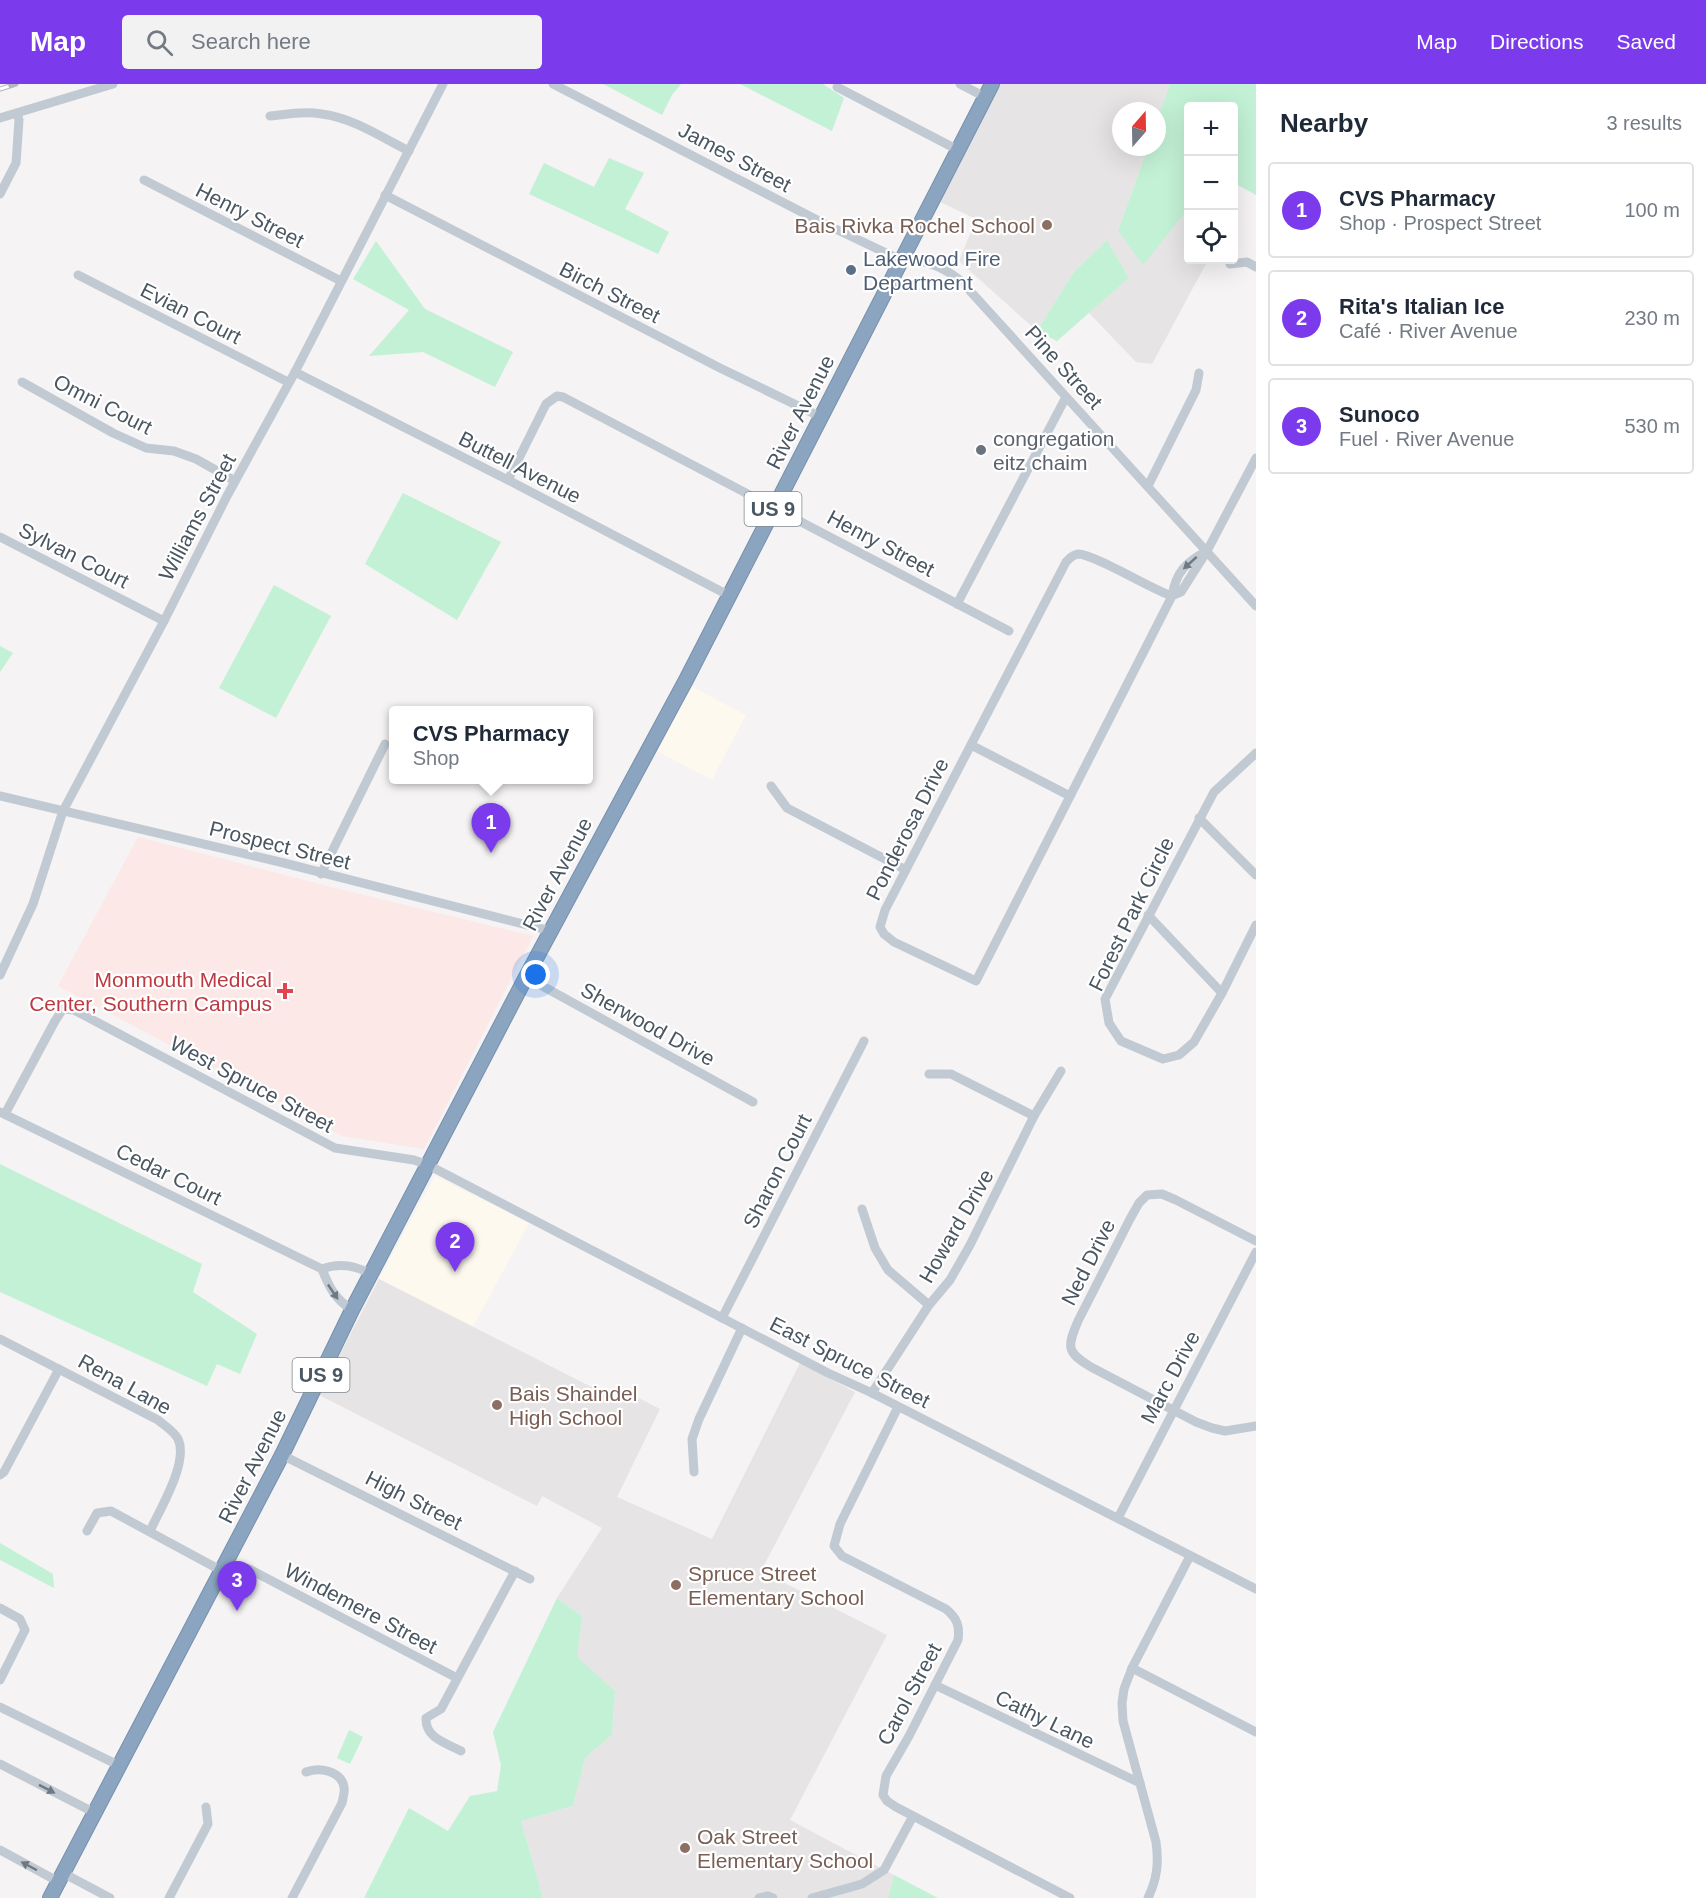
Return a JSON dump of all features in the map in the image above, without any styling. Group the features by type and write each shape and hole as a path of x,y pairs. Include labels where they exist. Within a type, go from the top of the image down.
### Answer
{"highway":[{"name":"River Avenue","path":"50,1898 282,1455 352,1310 526,977 686,680 992,84"}],"street":[{"path":"0,118 113,84"},
{"name":"Williams Street","path":"0,975 33,904 63,811 295,372 443,84"},
{"name":"James Street","path":"553,84 823,223 901,260"},
{"path":"960,84 985,97"},
{"path":"837,87 958,150"},
{"path":"0,194 16,163 19,120 17,113"},
{"path":"270,116 297,113 322,114 345,119 409,151"},
{"name":"Henry Street","path":"144,180 341,281"},
{"name":"Birch Street","path":"385,195 709,363 821,417"},
{"name":"Pine Street","path":"901,260 913,260 937,266 956,277 1256,606"},
{"path":"1238,263 1247,262 1256,267"},
{"name":"Evian Court","path":"78,275 288,382"},
{"name":"Buttell Avenue","path":"295,372 728,595"},
{"path":"1148,486 1196,390 1199,373"},
{"name":"Omni Court","path":"22,382 113,433 146,448 174,451 196,459 236,481"},
{"name":"Henry Street","path":"508,480 546,404 557,396 563,397 1009,631"},
{"path":"957,604 1066,397"},
{"name":"Ponderosa Drive","path":"1172,596 1080,554 1073,555 1066,562 880,921 884,934 894,942 976,981 1172,596 1181,592 1207,551 1256,458"},
{"name":"Sylvan Court","path":"0,537 164,621"},
{"path":"321,874 385,744"},
{"path":"971,745 1070,796"},
{"name":"Forest Park Circle","path":"1256,753 1214,792 1105,999 1109,1023 1121,1041 1163,1059 1179,1055 1194,1042 1256,925"},
{"path":"771,786 787,808 906,870"},
{"name":"Prospect Street","path":"0,796 284,863 551,931"},
{"path":"1199,818 1256,875"},
{"path":"1148,915 1222,993"},
{"name":"Sherwood Drive","path":"526,977 753,1102"},
{"name":"West Spruce Street","path":"2,1113 55,1021 63,1009 69,1009 335,1148 406,1158 428,1165"},
{"name":"Sharon Court","path":"722,1318 864,1041"},
{"name":"Howard Drive","path":"872,1393 930,1305 950,1280 970,1245 1034,1116 1061,1071"},
{"path":"930,1074 951,1074 1034,1116"},
{"name":"Cedar Court","path":"2,1113 322,1269"},
{"name":"East Spruce Street","path":"428,1165 828,1373 872,1393 1256,1589"},
{"name":"Ned Drive","path":"1173,1410 1074,1357 1070,1348 1071,1338 1078,1321 1130,1219 1139,1203 1147,1195 1162,1194 1256,1241"},
{"path":"862,1209 875,1248 888,1270 930,1305"},
{"name":"Marc Drive","path":"1118,1518 1256,1252"},
{"path":"352,1310 336,1298 322,1269 330,1266 353,1266 372,1274"},
{"path":"694,1472 692,1439 699,1419 742,1328"},
{"name":"Rena Lane","path":"0,1339 158,1420 178,1439 182,1454 178,1469 150,1531"},
{"name":"Rena Lane","path":"0,1475 4,1472 59,1370"},
{"name":"Carol Street","path":"898,1407 840,1524 834,1546 842,1556 946,1609 958,1621 958,1640 886,1776 883,1795 887,1801 913,1816 1070,1898"},
{"path":"1173,1410 1196,1422 1225,1431 1256,1426"},
{"name":"High Street","path":"282,1455 530,1579"},
{"path":"87,1531 97,1513 111,1511 222,1571"},
{"path":"1148,1898 1158,1874 1159,1859 1123,1721 1122,1703 1124,1689 1132,1668 1190,1556"},
{"name":"Windemere Street","path":"249,1569 457,1678"},
{"path":"462,1751 429,1733 425,1726 426,1718 441,1708 515,1571"},
{"path":"0,1608 20,1619 25,1630 0,1680"},
{"path":"1132,1668 1256,1732"},
{"name":"Cathy Lane","path":"935,1686 1140,1783"},
{"path":"0,1707 120,1766"},
{"path":"0,1764 95,1813"},
{"path":"292,1898 342,1803 344,1786 338,1776 323,1769 306,1772"},
{"path":"169,1898 208,1824 206,1807"},
{"path":"812,1898 862,1884 884,1870 913,1816"},
{"path":"0,1850 110,1898"},
{"path":"759,1898 768,1896 773,1898"}],"shaded area":[{"name":"Bais Rivka Rochel School","path":"998,84 1170,84 1164,102 1112,102 1112,156 1145,156 1118,231 1143,264 1184,214 1184,264 1206,264 1152,364 1136,362 1089,313 1129,278 1107,240 1073,273 1037,331 959,261 976,219 938,201"},
{"path":"687,684 746,715 712,780 653,749"},
{"name":"Monmouth Medical Center, Southern Campus","path":"138,837 533,936 424,1149 342,1136 58,986"},
{"path":"435,1176 529,1223 473,1327 379,1279"},
{"path":"379,1279 621,1402 627,1392 660,1409 617,1497 712,1539 800,1363 855,1392 761,1571 887,1635 790,1820 894,1875 888,1898 543,1898 521,1821 573,1806 585,1758 612,1735 615,1691 576,1657 582,1616 557,1598 602,1528 542,1496 537,1506 319,1395"}],"green space":[{"path":"603,84 681,84 672,95 662,115"},
{"path":"740,84 823,84 844,98 832,131"},
{"path":"1170,84 1256,84 1256,195 1238,185 1238,102 1184,102 1184,214 1143,265 1118,231 1145,156 1166,156 1166,102 1164,102"},
{"path":"609,158 644,173 625,209 669,232 658,254 529,194 544,163 594,187"},
{"path":"1107,240 1129,278 1057,341 1037,331 1073,273"},
{"path":"376,241 425,309 513,352 495,387 423,352 369,356 409,310 353,279"},
{"path":"403,493 501,542 457,620 365,564"},
{"path":"274,585 331,616 276,718 219,688"},
{"path":"0,646 13,653 0,672"},
{"path":"0,1164 202,1264 193,1292 257,1334 240,1374 217,1364 207,1386 0,1292"},
{"path":"0,1543 53,1574 54,1588 0,1560"},
{"path":"557,1598 582,1616 577,1657 615,1691 612,1735 585,1758 573,1806 521,1821 543,1898 364,1898 409,1808 448,1831 470,1796 497,1791 501,1765 493,1732"},
{"path":"349,1730 363,1737 350,1764 337,1758"},
{"path":"894,1875 938,1898 888,1898"}],"railway":[{"path":"0,89 16,84"}],"place":[{"name":"Bais Rivka Rochel School","path":"1047,225"},
{"name":"Lakewood Fire Department","path":"851,270"},
{"name":"congregation eitz chaim","path":"981,450"},
{"name":"CVS Pharmacy","path":"491,853"},
{"name":"Monmouth Medical Center, Southern Campus","path":"285,991"},
{"name":"Rita's Italian Ice","path":"455,1272"},
{"name":"Bais Shaindel High School","path":"497,1405"},
{"name":"Spruce Street Elementary School","path":"676,1585"},
{"name":"Sunoco","path":"237,1611"},
{"name":"Oak Street Elementary School","path":"685,1848"}]}
